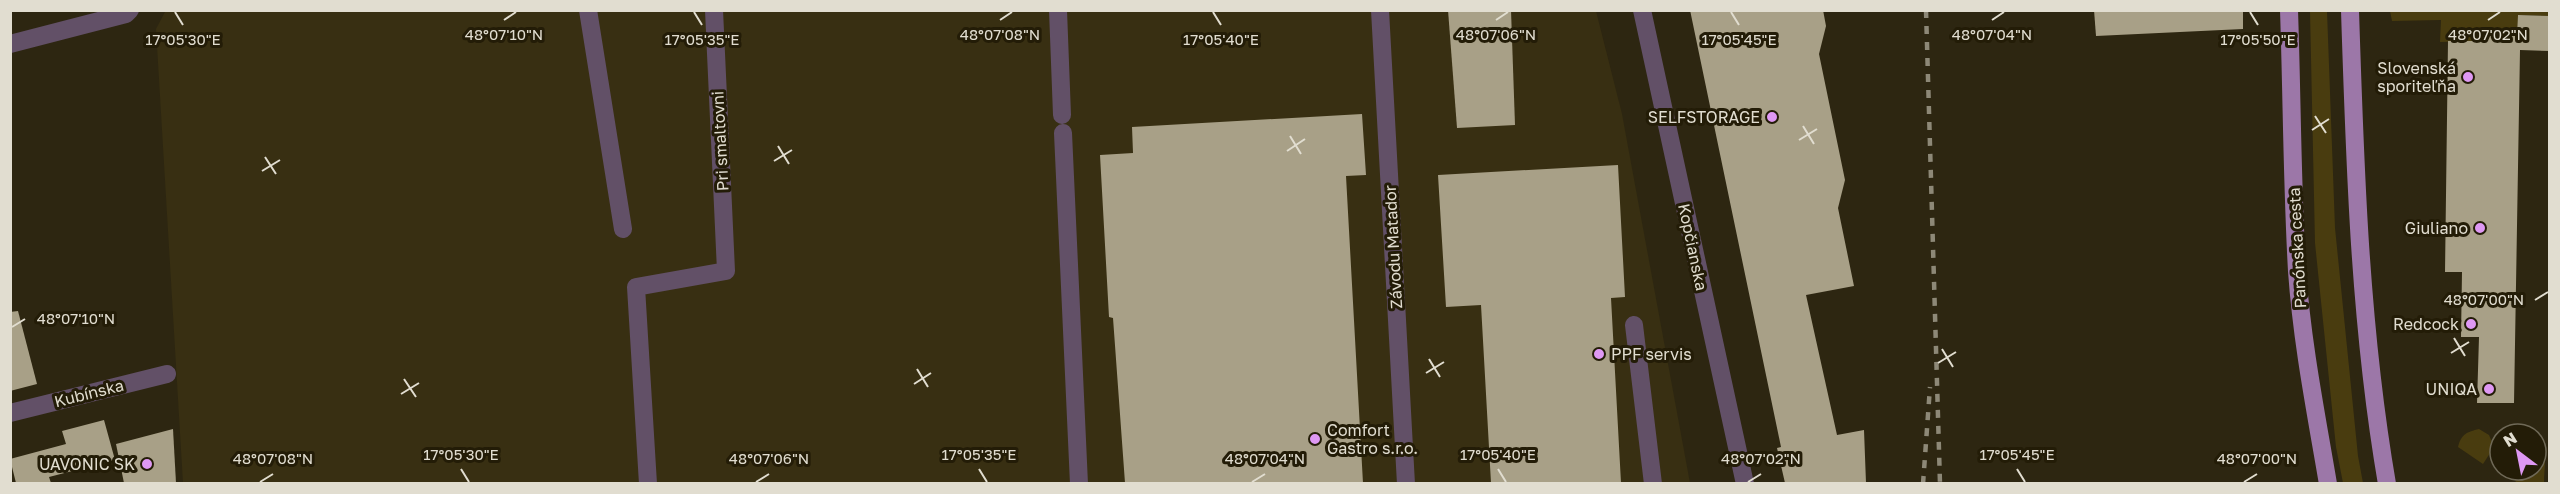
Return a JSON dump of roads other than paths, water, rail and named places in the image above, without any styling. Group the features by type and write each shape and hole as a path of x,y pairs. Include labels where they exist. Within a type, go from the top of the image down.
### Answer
{"main road":[{"path":"2350,10 2364,303 2372,381 2387,483"},
{"name":"Panónska cesta","path":"2288,13 2297,272 2305,353 2328,483"}],"street":[{"path":"10,44 126,14 130,10"},
{"path":"588,10 623,230"},
{"name":"Pri smaltovni","path":"648,483 636,287 726,271 714,10"},
{"path":"1058,10 1079,483"},
{"name":"Závodu Matador","path":"1380,10 1406,483"},
{"name":"Kopčianska","path":"1642,10 1745,483"},
{"path":"1634,325 1653,483"},
{"name":"Kubínska","path":"10,413 167,374"}],"railway":[{"path":"1926,10 1940,484"},
{"path":"1923,484 1930,387"}],"place":[{"name":"Slovenská sporiteľňa","path":"2468,77"},
{"name":"SELFSTORAGE","path":"1772,117"},
{"name":"Giuliano","path":"2480,228"},
{"name":"Redcock","path":"2471,324"},
{"name":"PPF servis","path":"1599,354"},
{"name":"UNIQA","path":"2489,389"},
{"name":"Comfort Gastro s.r.o.","path":"1315,439"},
{"name":"UAVONIC SK","path":"147,464"}]}
